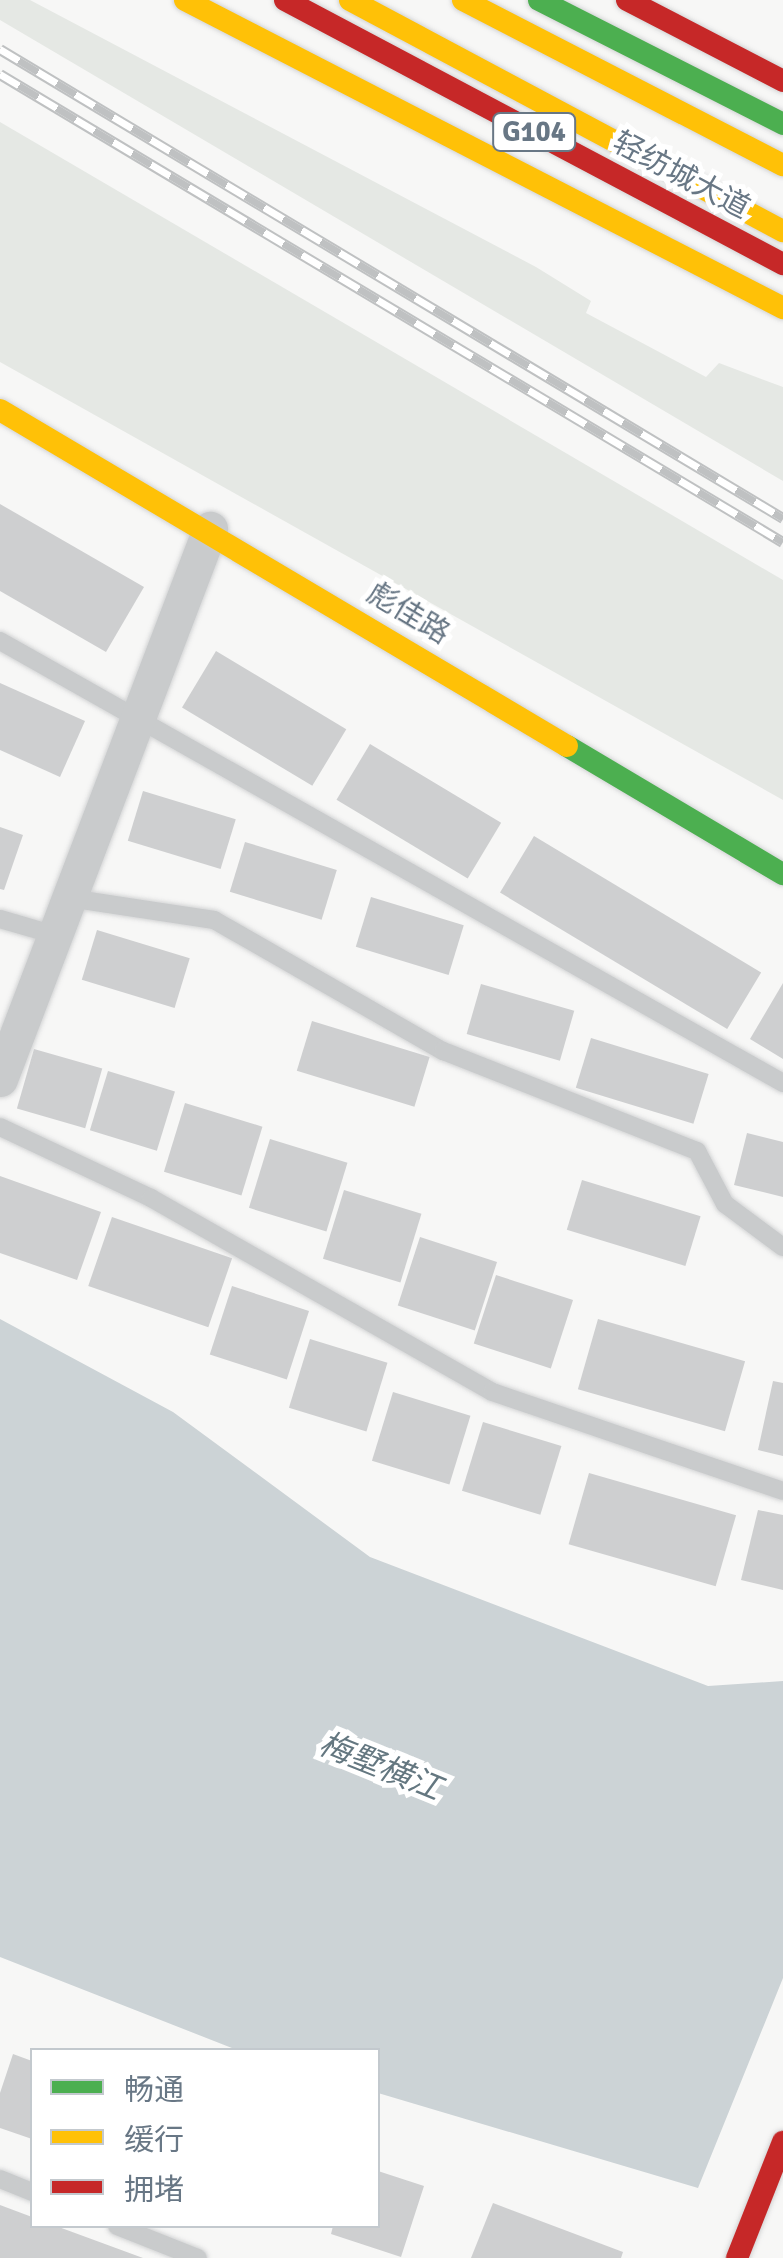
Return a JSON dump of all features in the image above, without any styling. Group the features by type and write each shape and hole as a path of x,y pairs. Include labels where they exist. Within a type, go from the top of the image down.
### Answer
{"main road":[{"path":"185,0 783,308"},
{"name":"轻纺城大道","path":"285,0 783,264"},
{"path":"350,0 783,231"},
{"path":"462,0 783,164"},
{"path":"539,0 783,124"},
{"path":"627,0 783,81"},
{"name":"彪佳路","path":"0,410 210,529 783,874"},
{"path":"738,2258 783,2142"}],"street":[{"path":"0,1079 210,529"}],"lane":[{"path":"0,641 139,715 783,1083"},
{"path":"69,898 214,920 443,1051 697,1151 725,1204 783,1246"},
{"path":"0,919 55,934"},
{"path":"0,1127 151,1198 492,1392 783,1490"},
{"path":"0,2179 30,2191"},
{"path":"121,2228 198,2258"}],"shaded area":[{"path":"0,0 30,0 536,267 591,301 586,313 706,377 719,363 783,387 783,481 0,20"},
{"path":"0,122 783,580 783,800 0,362"}],"water":[{"name":"梅墅横江","path":"0,1319 173,1412 370,1557 708,1686 783,1681 783,1978 698,2188 380,2094 380,2048 232,2048 0,1957"}],"building":[{"path":"0,504 144,587 106,652 0,591"},
{"path":"216,651 346,729 312,786 182,708"},
{"path":"0,683 85,721 60,777 0,750"},
{"path":"370,744 501,823 468,879 337,800"},
{"path":"143,791 236,819 221,869 128,841"},
{"path":"0,827 23,835 4,890 0,889"},
{"path":"534,836 761,972 727,1029 500,893"},
{"path":"245,842 337,870 322,920 230,892"},
{"path":"371,897 464,925 449,975 356,947"},
{"path":"97,930 190,958 175,1008 82,980"},
{"path":"783,983 783,1059 750,1039"},
{"path":"481,984 574,1011 560,1061 467,1034"},
{"path":"312,1021 430,1057 414,1107 297,1071"},
{"path":"591,1038 709,1074 693,1124 576,1088"},
{"path":"34,1049 102,1069 85,1128 17,1109"},
{"path":"108,1071 175,1091 157,1151 90,1130"},
{"path":"185,1103 262,1127 241,1196 164,1172"},
{"path":"747,1133 783,1142 783,1197 734,1185"},
{"path":"270,1139 347,1163 326,1232 249,1208"},
{"path":"0,1176 101,1212 77,1280 0,1253"},
{"path":"582,1180 701,1216 685,1266 567,1230"},
{"path":"344,1190 421,1214 400,1283 323,1259"},
{"path":"112,1217 232,1258 208,1327 88,1286"},
{"path":"420,1237 497,1262 475,1331 398,1305"},
{"path":"496,1275 573,1300 551,1369 474,1343"},
{"path":"232,1286 309,1311 287,1380 210,1354"},
{"path":"598,1319 745,1361 725,1431 578,1389"},
{"path":"310,1339 387,1363 366,1432 289,1408"},
{"path":"773,1381 783,1383 783,1456 758,1450"},
{"path":"393,1392 470,1416 449,1485 372,1461"},
{"path":"483,1422 561,1446 540,1515 462,1491"},
{"path":"589,1473 736,1515 716,1586 569,1544"},
{"path":"758,1510 783,1515 783,1590 741,1580"},
{"path":"13,2054 30,2060 30,2138 0,2128 0,2093"},
{"path":"380,2172 424,2186 401,2257 331,2234 332,2228 380,2228"},
{"path":"493,2203 623,2252 621,2258 471,2258"},
{"path":"0,2205 30,2216 30,2228 61,2228 143,2258 0,2258"}],"railway":[{"path":"0,49 783,518"},
{"path":"0,74 783,542"}],"traffic: fast":[{"path":"539,0 783,124"},
{"path":"567,746 783,874"}],"traffic: slow":[{"path":"185,0 783,308"},
{"path":"350,0 783,231"},
{"path":"463,0 783,165"},
{"path":"0,410 567,746"}],"traffic: jam":[{"path":"285,0 783,264"},
{"path":"627,0 783,81"},
{"path":"737,2258 783,2142"}]}
